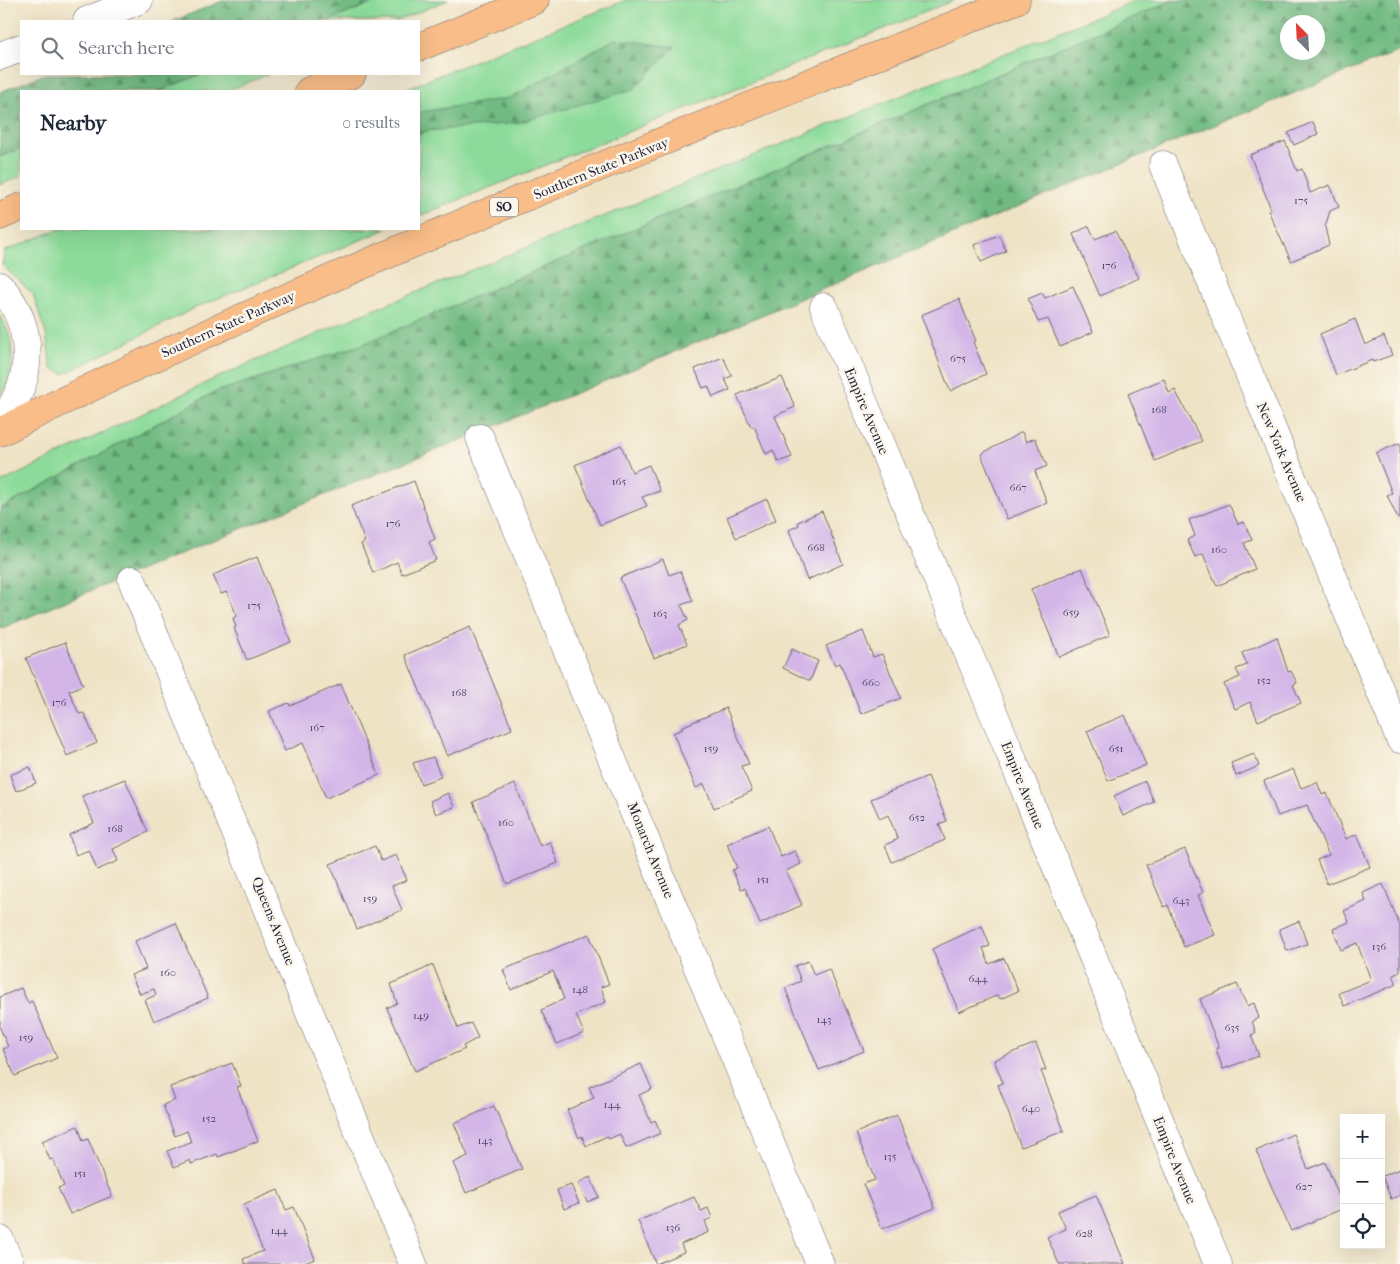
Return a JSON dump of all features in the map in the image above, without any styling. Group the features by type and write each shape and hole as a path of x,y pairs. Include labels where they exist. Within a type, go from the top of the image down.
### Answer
{"highway":[{"path":"420,47 535,0"},
{"name":"Southern State Parkway","path":"0,431 166,351 330,279 1016,0"},
{"path":"312,90 349,75"},
{"path":"0,216 20,207"}],"street":[{"path":"89,20 139,0"},
{"path":"0,56 20,48"},
{"name":"New York Avenue","path":"1163,165 1400,739"},
{"path":"0,286 18,310 26,341 26,370 22,386 0,431"},
{"name":"Empire Avenue","path":"824,307 1008,748 1218,1264"},
{"name":"Monarch Avenue","path":"480,438 820,1264"},
{"name":"Queens Avenue","path":"132,580 413,1264"},
{"path":"0,1240 10,1264"}],"green space":[{"path":"225,0 380,0 330,20 175,20"},
{"path":"380,0 448,0 399,20 330,20"},
{"path":"626,0 955,0 420,216 420,90 402,90"},
{"path":"1137,0 1174,0 361,345 213,393 0,509 0,483 216,378 363,314"},
{"path":"1174,0 1400,0 1400,51 1117,166 648,363 0,629 0,509 213,393 361,345"},
{"path":"615,39 675,47 634,89 517,123 426,131 420,134 420,112 510,98"},
{"path":"42,75 199,75 161,90 20,90 20,148 0,157 0,92"},
{"path":"199,75 267,75 229,90 161,90"},
{"path":"20,148 20,176 0,185 0,157"},
{"path":"57,230 385,230 195,308 64,374 51,368 46,334 33,294 2,265 5,251"},
{"path":"0,315 9,334 12,355 9,376 0,395"}],"building":[{"path":"1313,122 1318,134 1294,145 1288,133"},
{"path":"1285,141 1297,171 1302,169 1310,193 1330,185 1339,207 1330,211 1325,227 1329,245 1291,261 1268,210 1271,209 1250,155"},
{"path":"1089,226 1095,239 1115,231 1139,278 1100,296 1073,234"},
{"path":"999,235 1006,251 981,262 974,245"},
{"path":"1073,286 1093,332 1060,347 1048,319 1038,322 1028,299 1042,293 1045,298"},
{"path":"959,299 976,341 973,342 986,374 950,391 921,315"},
{"path":"1355,319 1365,345 1384,336 1392,355 1373,362 1372,360 1336,375 1320,334"},
{"path":"723,357 732,376 725,379 730,390 713,397 708,386 703,388 695,369"},
{"path":"782,377 795,407 775,416 792,457 778,462 773,450 766,454 754,426 751,427 737,395"},
{"path":"1164,379 1169,393 1175,390 1202,441 1155,461 1128,394"},
{"path":"1022,432 1026,442 1035,438 1047,466 1035,471 1047,503 1007,519 981,454"},
{"path":"1400,443 1400,518 1398,519 1387,495 1392,493 1376,453"},
{"path":"621,445 632,472 649,465 660,491 642,497 647,506 600,525 575,465"},
{"path":"414,481 435,539 429,542 436,560 402,574 397,562 373,573 361,544 365,542 351,506"},
{"path":"767,499 776,520 736,538 727,517"},
{"path":"1229,504 1238,524 1244,522 1252,540 1244,543 1255,569 1217,586 1203,554 1195,557 1187,540 1195,536 1189,520"},
{"path":"822,511 843,564 807,580 789,530 799,525 798,522"},
{"path":"257,557 291,642 247,660 234,628 236,627 233,618 237,616 227,592 221,594 213,575"},
{"path":"663,559 669,575 680,571 693,601 681,605 688,620 679,625 687,644 654,658 620,578"},
{"path":"1082,568 1110,635 1059,657 1031,589"},
{"path":"470,627 512,729 447,756 405,655"},
{"path":"863,631 873,657 882,654 901,698 861,714 840,663 835,665 826,646"},
{"path":"1277,637 1288,672 1291,671 1297,683 1293,685 1301,703 1258,721 1250,702 1235,709 1224,684 1240,677 1236,669 1247,665 1242,653"},
{"path":"65,642 83,685 69,691 79,714 84,713 97,743 67,756 26,658"},
{"path":"792,649 818,661 810,681 783,668"},
{"path":"341,684 379,775 326,798 303,743 285,751 269,711 289,703 290,706"},
{"path":"726,708 749,764 741,766 752,791 714,808 704,784 696,788 673,733 683,729 681,727"},
{"path":"1125,715 1146,765 1108,781 1087,731"},
{"path":"1254,754 1259,766 1236,776 1231,763"},
{"path":"433,757 441,777 421,784 413,763"},
{"path":"30,767 36,783 16,791 10,775"},
{"path":"1293,769 1301,788 1317,782 1322,795 1327,793 1346,839 1357,834 1370,867 1327,884 1317,860 1329,855 1307,805 1278,816 1264,781"},
{"path":"928,776 947,821 939,824 945,840 892,862 885,845 898,839 888,815 880,819 871,799"},
{"path":"125,779 148,832 113,849 118,861 97,870 89,850 76,855 69,835 94,823 82,796"},
{"path":"1145,781 1154,802 1123,816 1114,796"},
{"path":"515,784 540,846 550,842 558,863 507,884 473,802"},
{"path":"448,793 454,807 436,814 430,801"},
{"path":"768,826 781,857 795,851 801,864 786,871 802,905 760,924 745,888 741,889 732,870 737,868 727,844"},
{"path":"375,846 381,861 396,855 407,880 392,886 402,910 357,929 330,864"},
{"path":"1185,849 1203,893 1198,895 1215,935 1184,947 1168,905 1164,907 1146,865"},
{"path":"1383,884 1400,926 1400,972 1393,975 1397,984 1344,1006 1339,993 1371,980 1357,943 1341,950 1333,929 1349,922 1344,911 1366,901 1363,893"},
{"path":"1299,921 1307,944 1287,951 1279,929"},
{"path":"176,923 208,998 154,1021 145,1000 156,995 154,989 140,994 131,975 146,969 135,941"},
{"path":"982,926 990,946 983,948 989,964 1004,958 1018,991 1000,999 998,995 959,1012 932,949"},
{"path":"589,934 609,984 601,987 606,1002 576,1015 584,1033 557,1044 541,1010 564,999 553,971 511,990 503,970"},
{"path":"808,961 814,975 829,969 864,1051 819,1070 785,988 801,981 795,966"},
{"path":"433,965 458,1028 471,1023 478,1038 463,1046 465,1049 415,1071 387,1008 397,1003 391,984"},
{"path":"1237,984 1247,1006 1254,1003 1259,1018 1252,1021 1256,1033 1251,1035 1259,1056 1223,1069 1216,1049 1219,1048 1200,999"},
{"path":"21,988 28,1003 32,1001 57,1058 15,1076 3,1049 8,1047 0,1028 0,997"},
{"path":"1036,1043 1046,1070 1041,1071 1064,1131 1021,1147 998,1085 1003,1083 994,1060"},
{"path":"232,1063 241,1086 237,1087 258,1141 218,1157 217,1154 191,1164 190,1160 174,1167 167,1151 191,1142 187,1131 175,1136 163,1105 175,1100 170,1087"},
{"path":"641,1064 652,1089 639,1095 651,1122 655,1120 661,1133 626,1148 620,1134 609,1139 607,1136 586,1146 582,1136 579,1138 567,1110 594,1098 589,1087"},
{"path":"494,1106 522,1169 466,1193 453,1163 468,1156 454,1123"},
{"path":"897,1115 935,1208 882,1229 863,1184 875,1180 856,1133"},
{"path":"78,1126 83,1141 88,1139 112,1196 70,1214 58,1188 64,1186 53,1159 50,1160 42,1141"},
{"path":"1293,1134 1308,1169 1325,1162 1340,1198 1340,1210 1291,1231 1256,1151"},
{"path":"1400,1169 1400,1195 1391,1199 1385,1184 1385,1175"},
{"path":"590,1177 599,1197 587,1202 578,1183"},
{"path":"571,1185 579,1203 564,1209 557,1190"},
{"path":"278,1190 286,1210 294,1207 315,1259 302,1264 245,1264 243,1259 263,1251 244,1204"},
{"path":"1096,1195 1125,1264 1059,1264 1047,1237 1066,1229 1058,1211"},
{"path":"694,1197 701,1211 708,1208 712,1218 705,1221 709,1232 681,1244 684,1252 656,1264 638,1221"}]}
